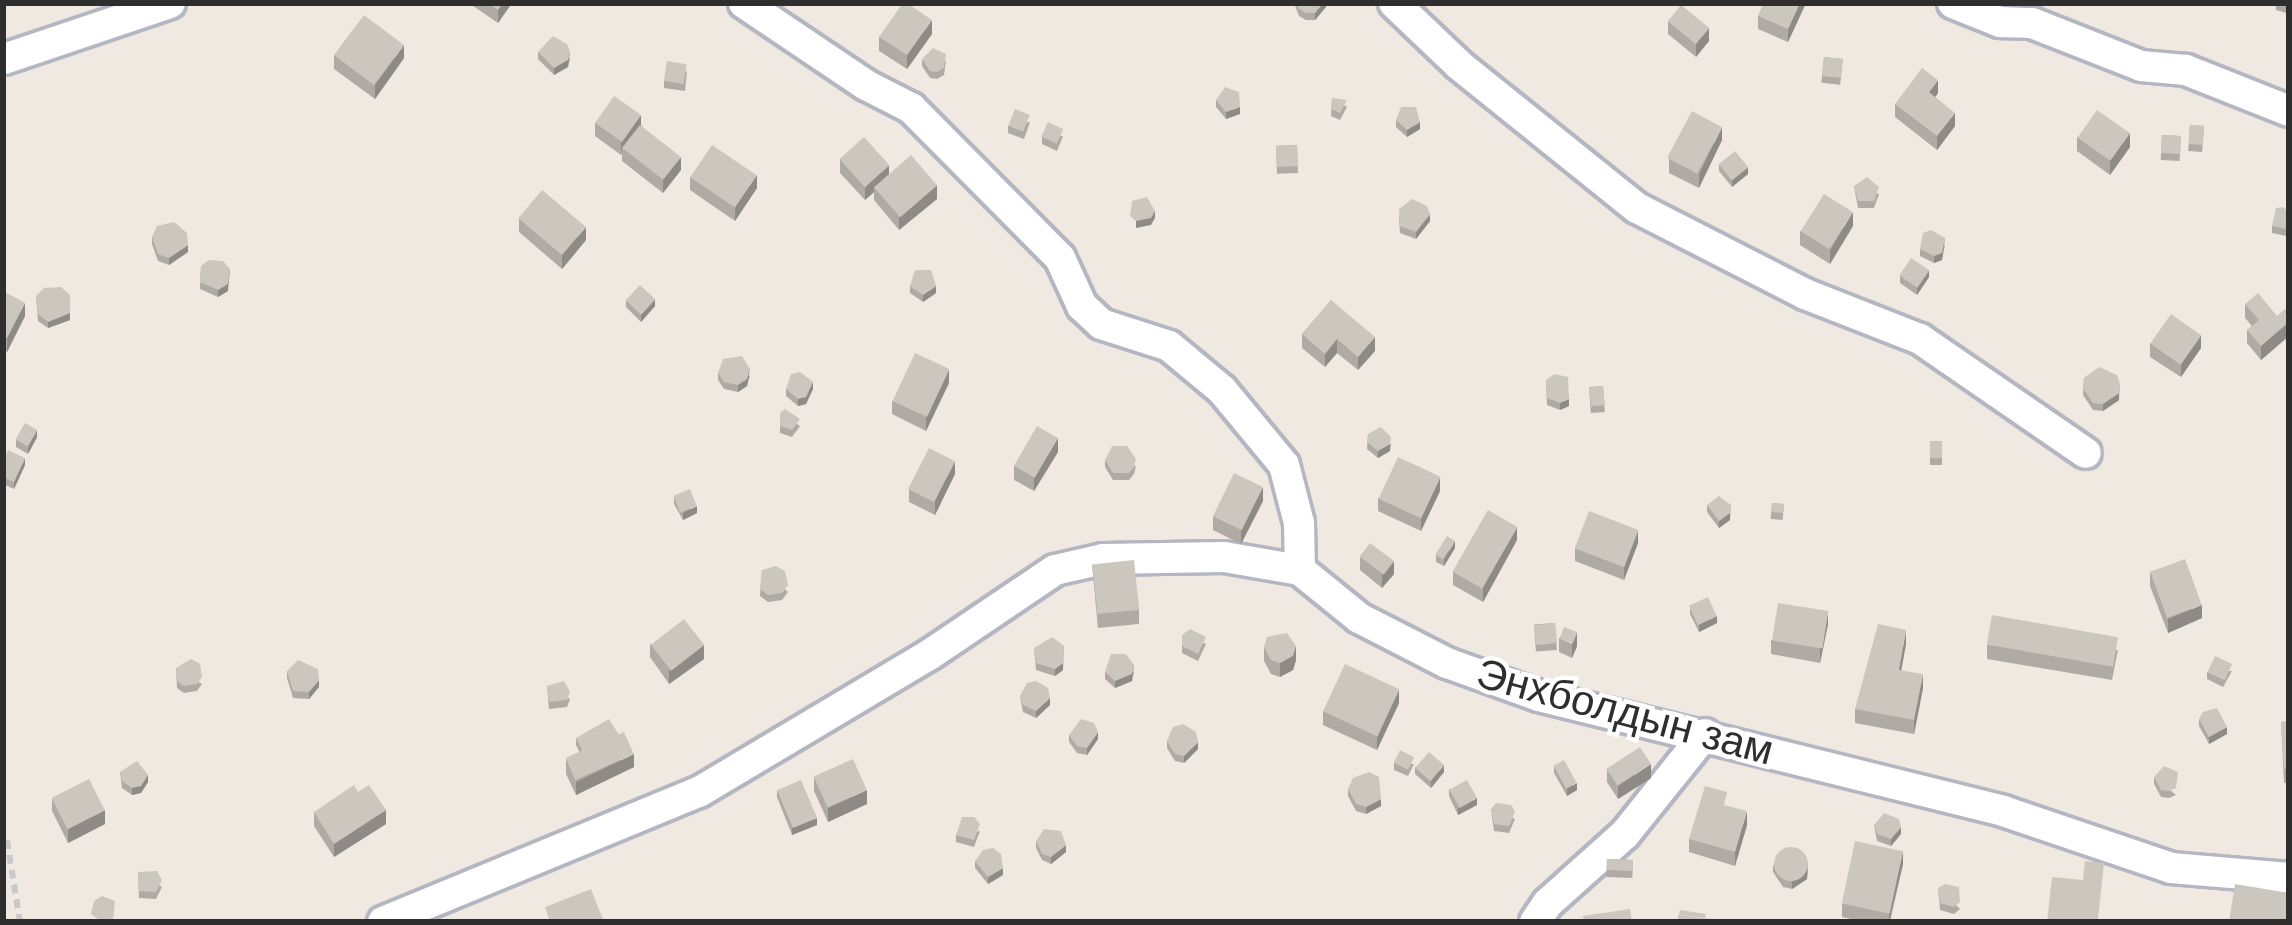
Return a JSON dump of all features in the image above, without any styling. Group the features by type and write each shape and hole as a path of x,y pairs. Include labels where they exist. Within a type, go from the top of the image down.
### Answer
{"street":[{"path":"4,58 170,3"},
{"path":"743,3 866,85 911,108 1060,258 1082,306 1101,324 1169,346 1222,390 1284,465 1299,523 1300,570"},
{"path":"1394,3 1459,65 1637,208 1805,294 1919,339 2086,453"},
{"path":"1954,3 2000,22 2032,23 2141,66 2186,70 2289,111"},
{"name":"Энхболдын зам","path":"383,922 700,792 928,655 1055,570 1087,562 1224,557 1300,570 1359,618 1447,663 1577,706 2003,811 2171,868 2289,878"},
{"path":"1535,922 1548,903 1625,834 1705,734"}],"path":[{"path":"7,840 20,922"}],"building":[{"path":"903,3 932,20 907,55 879,37"},
{"path":"1296,3 1323,3 1315,13 1306,13"},
{"path":"1764,3 1800,3 1788,29 1758,16"},
{"path":"1681,5 1709,28 1696,44 1668,21"},
{"path":"364,15 404,45 374,85 334,55"},
{"path":"553,36 567,44 570,52 568,60 554,68 538,52"},
{"path":"933,48 946,54 944,68 937,72 930,71 922,59"},
{"path":"1824,57 1843,59 1841,78 1822,76"},
{"path":"667,61 687,64 684,84 664,81"},
{"path":"1922,68 1938,80 1929,92 1955,113 1937,136 1895,104"},
{"path":"1225,87 1239,92 1240,107 1226,112 1216,100"},
{"path":"614,96 641,115 622,142 595,123"},
{"path":"1332,98 1347,100 1340,113 1331,109"},
{"path":"1401,107 1416,107 1420,122 1407,130 1396,120"},
{"path":"1015,109 1030,115 1023,132 1008,126"},
{"path":"2097,110 2130,133 2110,161 2077,138"},
{"path":"1692,111 1722,127 1697,174 1667,158"},
{"path":"1048,122 1063,129 1057,144 1041,137"},
{"path":"640,125 681,157 663,180 622,148"},
{"path":"2190,125 2204,126 2203,145 2189,144"},
{"path":"2162,135 2181,136 2180,154 2161,153"},
{"path":"864,137 889,165 865,187 839,159"},
{"path":"712,145 757,175 735,208 690,177"},
{"path":"1297,145 1298,166 1277,167 1276,146"},
{"path":"1735,151 1748,167 1732,181 1719,164"},
{"path":"911,155 937,185 900,217 874,187"},
{"path":"1867,177 1879,187 1874,201 1858,201 1854,186"},
{"path":"542,190 586,227 562,255 518,218"},
{"path":"1824,194 1853,212 1830,249 1801,231"},
{"path":"1147,197 1155,211 1151,218 1136,221 1130,216 1132,201"},
{"path":"1412,199 1427,206 1430,214 1416,232 1400,226 1399,209"},
{"path":"2276,208 2289,213 2286,229 2272,226"},
{"path":"174,222 187,233 188,245 169,258 158,254 152,237 157,226"},
{"path":"1931,230 1945,238 1942,253 1934,256 1920,249 1923,233"},
{"path":"1911,258 1929,270 1917,288 1899,275"},
{"path":"209,260 223,261 230,269 228,284 218,290 200,282 201,266"},
{"path":"915,270 931,270 936,286 923,295 910,286"},
{"path":"640,285 655,299 641,315 626,300"},
{"path":"61,287 70,295 70,313 48,322 38,314 36,296 44,288"},
{"path":"3,291 25,303 7,338 3,336"},
{"path":"2258,293 2277,316 2285,309 2289,315 2289,322 2261,346 2247,330 2259,320 2245,304"},
{"path":"1331,300 1375,337 1358,357 1337,339 1325,354 1302,334"},
{"path":"2171,314 2201,335 2181,365 2150,343"},
{"path":"915,353 949,369 927,417 893,401"},
{"path":"742,356 750,369 747,379 738,385 724,382 718,373 723,359"},
{"path":"2099,367 2117,375 2120,384 2119,393 2103,404 2093,403 2083,388 2084,378"},
{"path":"800,372 813,382 806,397 798,399 786,389 791,374"},
{"path":"1554,374 1568,377 1569,399 1560,403 1547,398 1546,380"},
{"path":"1603,386 1605,405 1591,406 1589,387"},
{"path":"785,409 800,419 792,430 780,426 780,413"},
{"path":"25,423 37,430 28,446 16,439"},
{"path":"1037,426 1058,438 1035,478 1014,466"},
{"path":"1381,427 1391,437 1390,444 1378,451 1367,442 1368,434"},
{"path":"1930,441 1942,441 1942,458 1930,458"},
{"path":"1112,446 1127,446 1136,459 1129,473 1113,473 1105,460"},
{"path":"929,448 955,461 934,502 908,489"},
{"path":"8,450 25,458 14,482 3,477"},
{"path":"1398,457 1441,477 1421,519 1379,499"},
{"path":"1234,473 1263,487 1242,530 1213,516"},
{"path":"690,489 697,506 680,512 673,496"},
{"path":"1719,496 1731,505 1730,513 1719,521 1707,505"},
{"path":"1772,503 1784,504 1783,513 1771,512"},
{"path":"1488,510 1517,527 1482,588 1452,571"},
{"path":"1589,511 1638,530 1624,567 1575,548"},
{"path":"1447,536 1455,541 1443,559 1435,555"},
{"path":"1370,543 1394,561 1384,575 1360,557"},
{"path":"2185,559 2202,605 2167,618 2150,572"},
{"path":"1134,560 1139,610 1097,614 1092,564"},
{"path":"776,566 785,571 788,585 782,593 768,595 760,589 762,570"},
{"path":"1708,597 1717,616 1698,625 1689,606"},
{"path":"1778,603 1828,611 1822,649 1772,641"},
{"path":"1992,615 2118,637 2113,667 1987,645"},
{"path":"684,619 704,645 671,671 651,645"},
{"path":"1555,623 1557,643 1536,645 1534,625"},
{"path":"1878,624 1906,630 1899,670 1923,674 1914,720 1855,709"},
{"path":"1564,627 1577,632 1573,643 1560,638"},
{"path":"1190,629 1206,637 1198,654 1182,646 1182,635"},
{"path":"1287,633 1296,646 1293,656 1280,663 1271,660 1264,647 1267,637"},
{"path":"1052,637 1064,646 1063,663 1055,669 1036,663 1034,648"},
{"path":"1111,654 1126,654 1134,665 1132,674 1115,681 1105,672"},
{"path":"2215,656 2232,664 2225,680 2207,672"},
{"path":"191,659 200,664 202,677 197,684 184,686 177,681 176,668"},
{"path":"298,660 318,669 319,680 309,692 293,691 287,671"},
{"path":"1345,664 1399,689 1377,736 1323,711"},
{"path":"564,681 570,692 567,700 549,702 547,686"},
{"path":"1036,681 1048,688 1050,698 1036,711 1023,705 1020,696 1027,683"},
{"path":"2217,708 2227,727 2209,737 2199,719 2203,712"},
{"path":"609,719 619,735 583,752 576,738"},
{"path":"1081,719 1094,723 1098,732 1087,748 1077,746 1069,735"},
{"path":"2289,721 2289,769 2284,769 2281,722"},
{"path":"1183,724 1196,732 1198,742 1184,756 1175,754 1167,741 1173,727"},
{"path":"624,732 634,754 575,780 566,758"},
{"path":"1640,747 1651,764 1617,786 1606,769"},
{"path":"1400,750 1414,757 1408,770 1394,762"},
{"path":"1429,752 1444,765 1430,781 1415,768"},
{"path":"853,759 867,790 828,808 814,776"},
{"path":"1564,760 1577,783 1566,789 1554,766"},
{"path":"137,761 148,775 141,786 132,788 122,781 120,772"},
{"path":"2164,766 2178,772 2176,788 2169,791 2161,790 2154,777"},
{"path":"1369,772 1379,777 1381,799 1366,807 1356,804 1348,789 1353,778"},
{"path":"89,779 105,810 67,829 52,798"},
{"path":"801,780 817,818 793,828 777,790"},
{"path":"1467,780 1477,798 1460,808 1450,790"},
{"path":"354,785 358,792 369,785 386,810 334,844 314,812"},
{"path":"1705,786 1727,792 1724,805 1747,811 1735,852 1689,839"},
{"path":"1496,803 1511,805 1515,812 1509,826 1494,824 1491,809"},
{"path":"1884,813 1899,819 1901,827 1891,839 1877,834 1874,825"},
{"path":"962,817 974,817 980,824 974,840 956,835"},
{"path":"1044,829 1061,831 1066,845 1051,857 1042,854 1036,841"},
{"path":"1855,841 1903,851 1890,914 1842,904"},
{"path":"1791,847 1803,852 1808,864 1803,876 1791,881 1779,876 1774,864 1779,852"},
{"path":"993,848 1001,854 1003,868 988,877 975,861 983,850"},
{"path":"1607,859 1633,860 1633,871 1607,870"},
{"path":"2085,861 2104,863 2098,919 2111,922 2047,922 2052,877 2083,880"},
{"path":"157,871 162,880 156,892 139,891 138,872"},
{"path":"1945,884 1959,887 1960,902 1954,907 1940,903 1938,888"},
{"path":"2235,884 2289,893 2288,922 2229,922"},
{"path":"591,889 604,922 550,922 545,907"},
{"path":"102,896 115,901 113,921 102,922 91,914 94,901"},
{"path":"1630,909 1632,922 1584,922 1583,916"},
{"path":"1680,910 1706,914 1705,918 1679,915"},
{"path":"1678,915 1719,920 1719,922 1678,922"}]}
